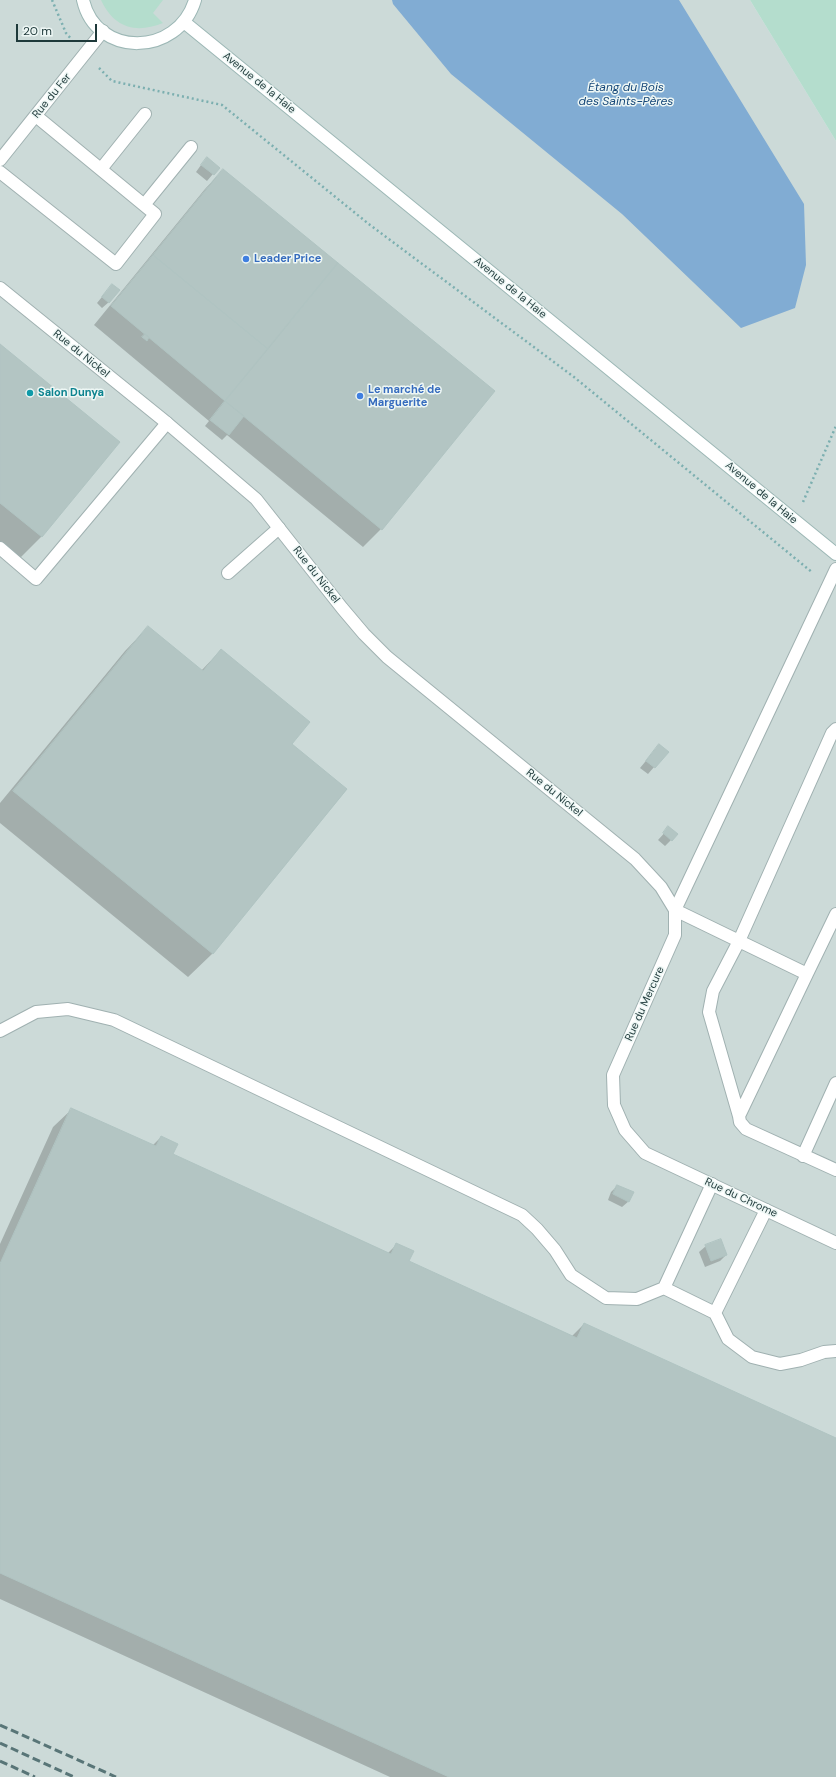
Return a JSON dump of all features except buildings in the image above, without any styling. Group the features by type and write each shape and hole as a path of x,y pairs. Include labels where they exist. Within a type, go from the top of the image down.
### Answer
{"street":[{"path":"83,0 92,20 104,32 122,41 145,44 159,40 173,33 184,22 192,10 195,0"},
{"name":"Avenue de la Haie","path":"184,22 582,345 836,554"},
{"name":"Rue du Fer","path":"0,160 104,32"},
{"path":"101,169 145,114"},
{"path":"0,172 116,264 155,214 36,116"},
{"path":"144,205 191,146"},
{"name":"Rue du Nickel","path":"0,288 167,423 256,499 342,608 364,634 387,657 635,859 660,887 675,910"},
{"path":"0,548 36,579 167,423"},
{"path":"228,573 279,528"},
{"path":"807,974 675,910 836,569"},
{"path":"836,729 829,741 739,941 714,991 709,1012 740,1122 746,1130 836,1170"},
{"name":"Rue du Mercure","path":"645,1153 625,1130 614,1105 613,1075 675,935 675,910"},
{"path":"739,1116 836,914"},
{"path":"0,1031 36,1012 68,1008 114,1020 522,1215 537,1229 555,1250 571,1275 606,1298 637,1299 664,1288 712,1184"},
{"path":"803,1156 836,1083"},
{"name":"Rue du Chrome","path":"645,1153 836,1243"},
{"path":"715,1313 766,1210"},
{"path":"664,1288 715,1313 728,1339 752,1357 780,1364 801,1360 824,1352 836,1351"}],"path":[{"path":"52,0 66,33 112,81 222,105 370,225 574,377 790,554 828,587"},
{"path":"795,521 836,426"}],"shaded area":[{"path":"0,0 750,0 836,141 836,1777 0,1777"}],"green space":[{"path":"101,0 163,0 153,13 163,23 144,28 127,26 112,17"},
{"path":"750,0 836,0 836,141"}],"water":[{"name":"Étang du Bois des Saints-Pères","path":"392,0 679,0 804,204 806,265 795,308 741,328 622,214 451,74 393,4"}],"railway":[{"path":"0,1725 116,1777"},
{"path":"0,1743 74,1777"},
{"path":"0,1761 35,1777"}],"place":[{"name":"Leader Price","path":"246,259"},
{"name":"Salon Dunya","path":"30,393"},
{"name":"Le marché de Marguerite","path":"360,396"}]}
